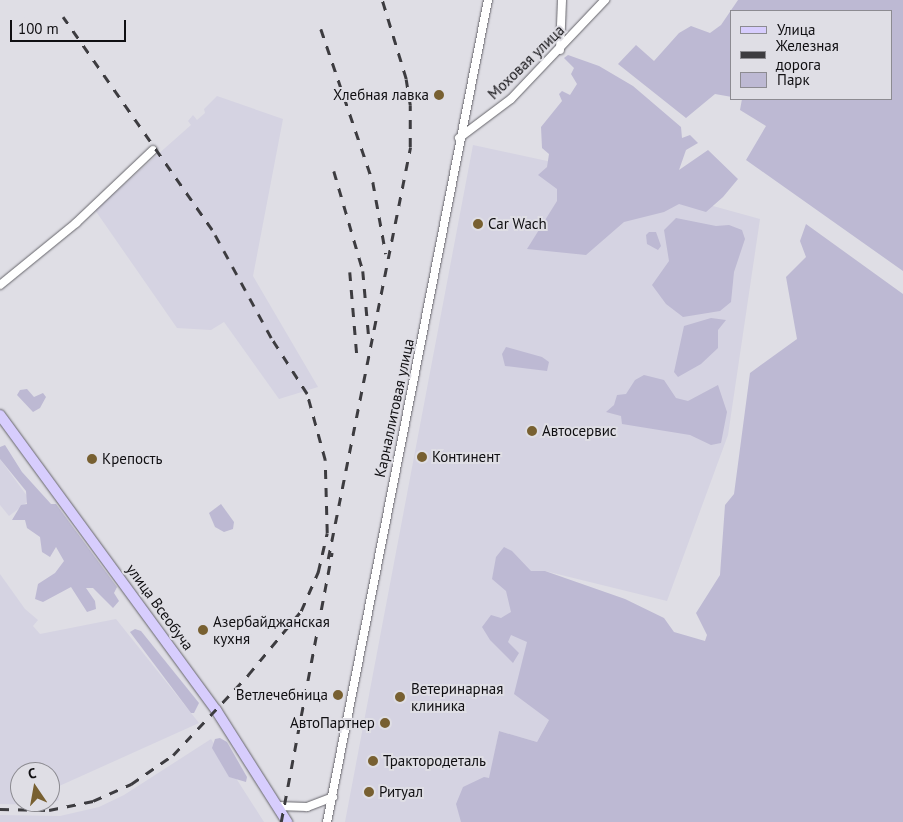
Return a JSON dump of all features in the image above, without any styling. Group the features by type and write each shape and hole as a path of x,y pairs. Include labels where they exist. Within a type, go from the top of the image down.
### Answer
{"main road":[{"name":"улица Всеобуча","path":"0,416 216,710 287,822"}],"street":[{"name":"Карналлитовая улица","path":"327,822 459,138 488,0"},
{"path":"560,50 562,0"},
{"name":"Моховая улица","path":"459,138 511,99 560,50 605,0"},
{"path":"0,285 76,223 154,150"},
{"path":"277,806 307,807 332,801"}],"shaded area":[{"path":"217,96 283,119 253,276 318,387 279,399 224,322 211,330 177,328 95,210 191,125 188,121 193,115 197,120 205,113 204,109"},
{"path":"473,145 561,164 760,219 728,435 667,601 545,571 549,720 537,742 499,731 481,822 345,822"},
{"path":"0,459 30,500 9,516 0,505"},
{"path":"0,574 25,609 38,620 33,626 40,634 116,619 199,723 60,786 60,762 10,762 10,804 0,804"},
{"path":"211,739 264,822 0,822 0,815 60,816 99,807 124,795"}],"green space":[{"path":"738,0 903,0 903,271 746,160 766,126 740,110 742,100 893,100 893,10 731,10"},
{"path":"730,12 730,97 715,94 686,118 618,64 636,45 654,61 679,33 691,26 710,33 721,25"},
{"path":"568,55 599,66 633,86 681,127 682,138 690,135 698,143 686,150 679,170 708,150 738,179 723,197 706,212 679,204 664,212 624,222 586,255 527,249 557,201 557,189 538,175 547,167 549,154 542,148 541,127 562,101 559,94 562,91 570,95 577,84 571,74 574,68 564,58"},
{"path":"676,218 716,226 729,225 742,230 745,239 734,272 731,302 720,311 683,317 666,304 652,285 669,261 664,230"},
{"path":"806,224 903,294 903,822 461,822 456,804 463,787 484,777 489,778 499,731 537,742 549,720 514,694 527,642 511,635 508,642 519,653 513,663 490,640 482,627 491,615 501,618 511,612 506,591 492,579 496,557 504,547 512,551 531,571 545,571 625,599 664,618 674,632 705,641 707,635 696,613 720,575 725,505 734,494 750,373 797,339 786,277 806,257 800,241"},
{"path":"649,232 656,232 661,246 658,250 647,244 646,235"},
{"path":"711,318 726,320 718,330 718,348 701,364 678,377 674,372 684,326"},
{"path":"506,347 542,357 549,362 547,371 505,366 502,354"},
{"path":"644,375 664,380 676,398 688,401 718,385 727,412 721,443 711,445 690,435 622,424 621,416 606,412 614,405 617,395 626,394 635,380"},
{"path":"27,389 34,397 43,393 46,397 40,408 33,412 17,395 20,390"},
{"path":"5,445 22,472 51,504 56,504 117,587 114,593 119,601 113,608 93,588 86,588 95,601 96,609 87,612 71,587 43,602 35,599 38,584 55,573 64,561 56,547 50,557 42,552 40,537 27,528 25,520 12,520 21,505 27,504 26,491 0,459 0,447"},
{"path":"221,504 234,522 233,529 224,532 215,527 209,513"},
{"path":"135,629 141,631 199,703 194,713 191,713 130,632"},
{"path":"220,738 227,742 247,777 246,782 229,777 212,748 215,739"}],"railway":[{"path":"328,559 410,147 410,105 406,79 382,0"},
{"path":"0,809 49,810 93,801 131,784 173,755 248,675 301,611 318,572 327,533 325,460 307,394 271,338 212,230 63,17"},
{"path":"321,29 373,182 386,254"},
{"path":"334,171 363,271 369,338"},
{"path":"350,272 357,355"},
{"path":"281,822 332,553"}],"place":[{"name":"Хлебная лавка","path":"439,95"},
{"name":"Car Wach","path":"478,224"},
{"name":"Автосервис","path":"532,431"},
{"name":"Континент","path":"422,457"},
{"name":"Крепость","path":"92,459"},
{"name":"Азербайджанская кухня","path":"203,630"},
{"name":"Ветлечебница","path":"338,695"},
{"name":"Ветеринарная клиника","path":"400,697"},
{"name":"АвтоПартнер","path":"385,723"},
{"name":"Трактородеталь","path":"373,761"},
{"name":"Ритуал","path":"369,792"}]}
